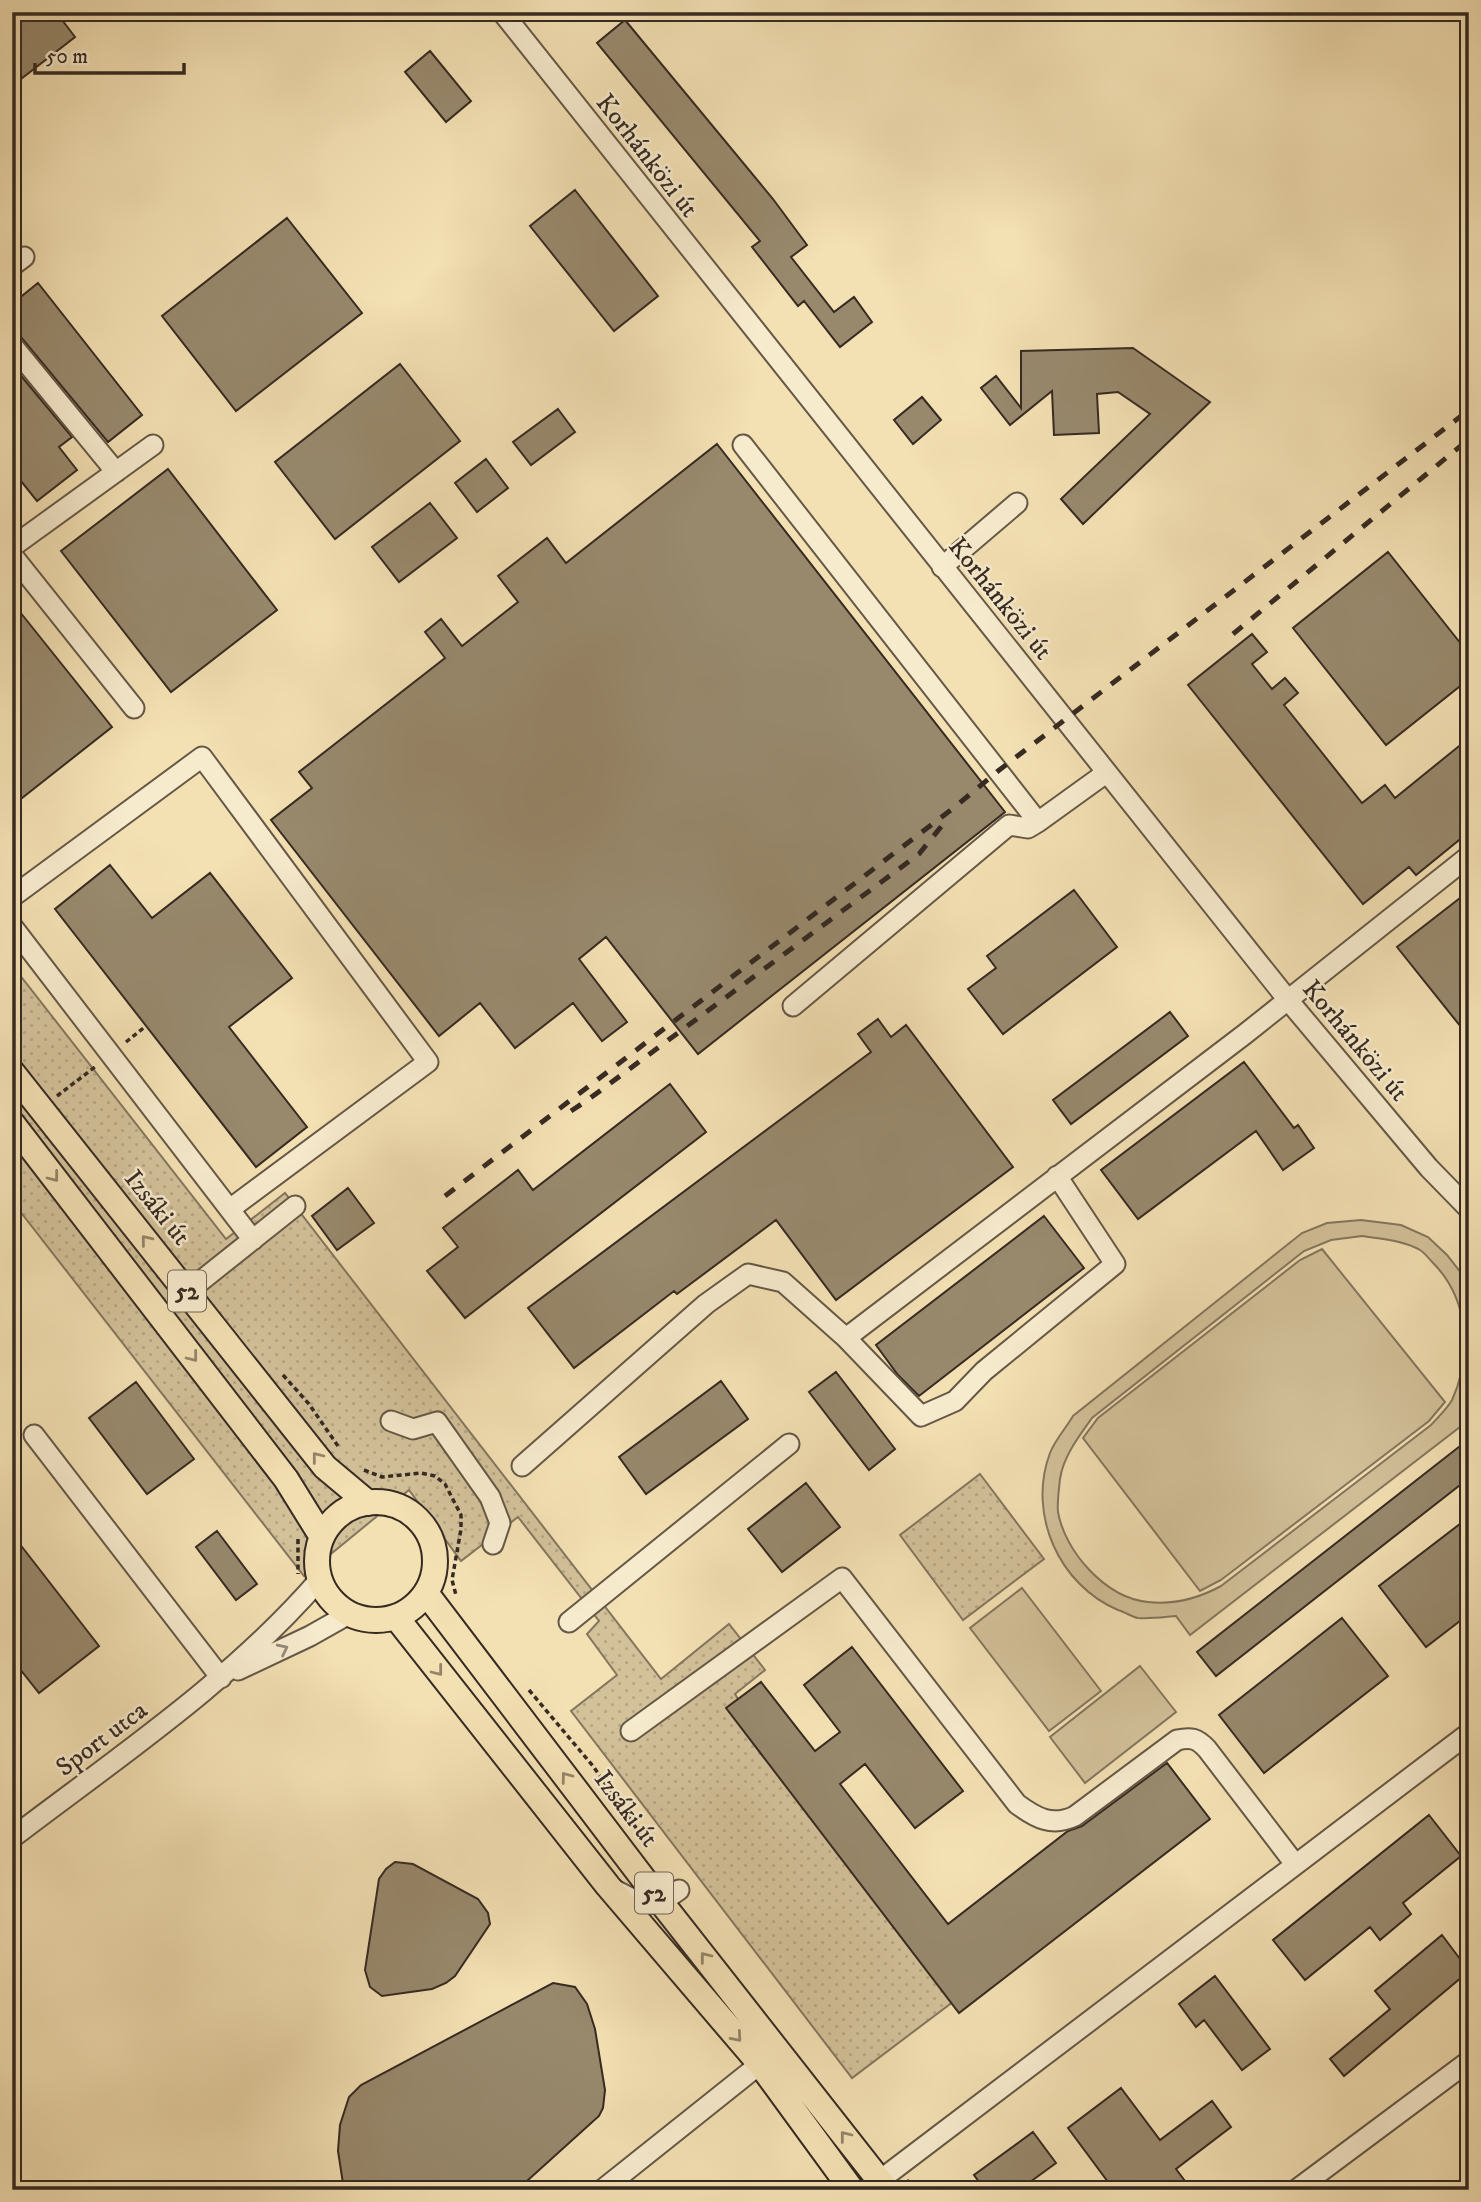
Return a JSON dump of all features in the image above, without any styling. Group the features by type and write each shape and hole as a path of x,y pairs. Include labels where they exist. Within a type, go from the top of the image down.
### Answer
{"main road":[{"name":"Izsáki út","path":"12,1072 325,1467 368,1503"},
{"name":"52","path":"12,1123 286,1479 322,1537"},
{"path":"368,1503 397,1506 410,1513 421,1523 434,1550 435,1565 426,1593 408,1611 396,1617 372,1620 349,1614 331,1600 320,1579 317,1562 322,1537 328,1526 346,1511 368,1503"},
{"name":"Izsáki út","path":"426,1593 670,1896 878,2187"},
{"name":"52","path":"396,1617 608,1886 760,2064 852,2190"}],"street":[{"name":"Korhánközi út","path":"502,12 1288,1000 1429,1168 1469,1209"},
{"path":"12,345 116,472"},
{"path":"12,547 153,445"},
{"path":"743,445 1038,822"},
{"path":"942,567 1017,503"},
{"path":"12,555 134,708"},
{"path":"12,897 202,757 428,1062 230,1209"},
{"path":"793,1006 1009,825 1028,828 1106,773"},
{"path":"846,1338 1288,1000 1469,856"},
{"path":"12,926 253,1240"},
{"path":"522,1466 706,1304 748,1274 783,1282 846,1338 921,1416 955,1401 985,1371 1115,1264 1057,1176"},
{"path":"187,1292 295,1206"},
{"path":"391,1421 413,1429 437,1422 490,1497 506,1530 493,1544"},
{"path":"34,1435 221,1678"},
{"path":"569,1622 789,1444"},
{"path":"631,1731 842,1578 1017,1804 1031,1814 1042,1820 1063,1822 1075,1816 1177,1740 1190,1737 1200,1741 1207,1749 1295,1864"},
{"path":"221,1678 292,1612 320,1579"},
{"path":"221,1678 310,1636 349,1614"},
{"name":"Sport utca","path":"12,1838 221,1678"},
{"path":"878,2187 1469,1732"},
{"path":"608,1886 642,1904 670,1896"},
{"path":"1296,2190 1469,2061"},
{"path":"602,2190 760,2064"}],"path":[{"path":"55,1098 93,1069"}],"shaded area":[{"path":"12,965 226,1239 285,1193 661,1679 729,1624 765,1670 735,1694 806,1812 966,1992 852,2078 571,1711 617,1675 587,1634 599,1621 518,1517 461,1561 409,1490 304,1576 12,1201"},
{"path":"1361,1220 1401,1225 1428,1237 1447,1255 1469,1283 1469,1420 1190,1635 1176,1616 1138,1618 1097,1599 1064,1565 1053,1545 1046,1523 1044,1476 1055,1443 1073,1416 1302,1233 1327,1223","holes":["1362,1236 1399,1242 1420,1250 1446,1279 1455,1295 1464,1330 1463,1365 1448,1407 1431,1425 1221,1586 1186,1600 1157,1603 1132,1599 1103,1582 1078,1557 1062,1527 1058,1512 1064,1463 1092,1418 1304,1251 1331,1240"]},
{"path":"1322,1249 1445,1402 1429,1421 1221,1580 1200,1591 1083,1438 1098,1418 1300,1260"},
{"path":"980,1474 1044,1559 963,1620 900,1535"},
{"path":"1022,1588 1101,1691 1049,1731 970,1628"},
{"path":"1140,1666 1176,1712 1085,1783 1050,1737"}],"building":[{"path":"12,12 56,12 75,37 12,86"},
{"path":"625,20 773,199 807,245 791,257 834,312 854,297 872,322 840,347 804,301 798,306 752,247 760,241 597,43"},
{"path":"430,51 471,101 446,122 405,72"},
{"path":"575,190 658,296 614,331 530,226"},
{"path":"287,218 362,313 236,411 162,316"},
{"path":"38,283 142,415 108,442 21,337 12,333 12,304"},
{"path":"1133,348 1210,402 1083,524 1061,499 1150,414 1118,392 1097,394 1099,433 1054,435 1052,391 1010,425 981,388 996,376 1021,408 1021,351"},
{"path":"400,364 460,441 335,539 275,462"},
{"path":"12,365 72,437 59,447 77,470 37,501 12,470"},
{"path":"922,397 941,420 913,444 894,420"},
{"path":"558,409 575,432 531,465 513,442"},
{"path":"717,444 1005,812 698,1054 606,937 579,959 627,1022 602,1041 573,1003 515,1048 480,1003 439,1036 271,820 312,788 299,772 445,658 425,632 441,619 462,646 518,602 498,576 547,538 566,563"},
{"path":"486,459 508,488 477,512 455,483"},
{"path":"168,469 277,610 171,692 61,551"},
{"path":"430,503 457,538 399,582 372,547"},
{"path":"1388,552 1469,654 1469,679 1386,745 1293,628"},
{"path":"12,602 112,727 12,806"},
{"path":"1252,634 1267,652 1252,664 1272,689 1285,678 1298,693 1284,705 1362,803 1385,785 1395,798 1469,738 1469,832 1416,875 1409,867 1363,904 1188,685"},
{"path":"110,865 152,918 210,873 292,978 229,1027 307,1127 256,1167 55,909"},
{"path":"1074,890 1117,947 1003,1034 968,989 996,968 987,956"},
{"path":"1469,891 1469,1037 1397,947"},
{"path":"1170,1012 1188,1036 1071,1124 1053,1100"},
{"path":"878,1019 891,1037 906,1025 1013,1167 836,1300 776,1220 677,1294 674,1291 574,1368 528,1308 871,1052 858,1034"},
{"path":"1244,1062 1294,1128 1298,1125 1314,1148 1283,1170 1256,1131 1138,1219 1101,1170"},
{"path":"670,1084 706,1132 465,1318 427,1271 458,1247 443,1228 518,1170 533,1190"},
{"path":"348,1188 374,1223 337,1250 312,1216"},
{"path":"1044,1216 1084,1268 919,1396 898,1375 876,1345"},
{"path":"836,1372 895,1449 869,1470 809,1392"},
{"path":"721,1381 748,1419 646,1494 619,1457"},
{"path":"136,1382 194,1459 147,1494 89,1418"},
{"path":"1469,1439 1469,1478 1216,1676 1197,1652"},
{"path":"806,1483 840,1527 782,1572 748,1529"},
{"path":"1469,1517 1469,1614 1426,1647 1379,1586"},
{"path":"217,1531 257,1584 236,1600 196,1547"},
{"path":"12,1534 99,1646 39,1693 12,1659"},
{"path":"1342,1618 1388,1676 1264,1773 1219,1715"},
{"path":"852,1647 963,1791 915,1828 865,1764 840,1784 948,1924 1068,1831 1082,1826 1167,1763 1210,1819 959,2013 726,1708 761,1682 815,1751 840,1732 804,1685"},
{"path":"1429,1815 1461,1856 1403,1903 1411,1914 1380,1940 1370,1927 1305,1980 1273,1940"},
{"path":"395,1862 413,1864 478,1899 488,1913 490,1924 455,1976 446,1983 432,1989 382,1996 370,1987 365,1970 379,1879"},
{"path":"1442,1935 1469,1971 1344,2076 1330,2059 1390,2009 1375,1991"},
{"path":"1215,1976 1270,2049 1242,2070 1204,2020 1196,2027 1179,2004"},
{"path":"553,1983 575,1987 587,2004 595,2029 605,2090 599,2116 517,2190 344,2190 338,2151 340,2125 349,2097 361,2085"},
{"path":"1121,2088 1160,2140 1212,2101 1231,2127 1176,2169 1185,2181 1174,2190 1114,2190 1068,2128"},
{"path":"1033,2132 1056,2163 1019,2190 985,2190 974,2175"}],"railway":[{"path":"445,1196 1469,410"},
{"path":"1233,634 1469,439"},
{"path":"571,1111 919,854 944,823"}]}
